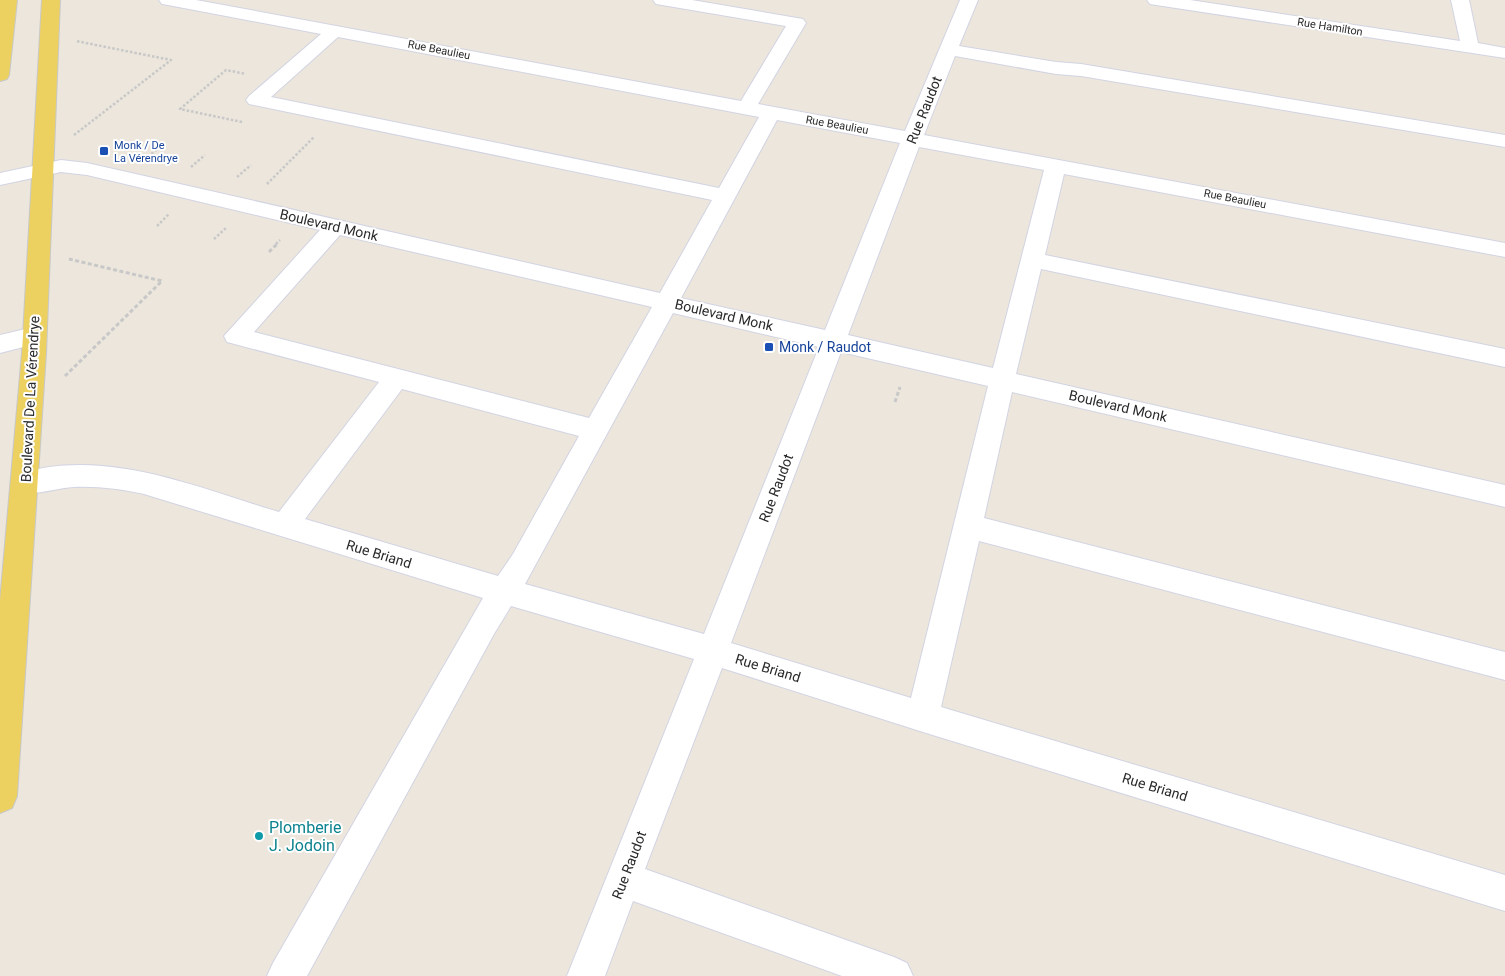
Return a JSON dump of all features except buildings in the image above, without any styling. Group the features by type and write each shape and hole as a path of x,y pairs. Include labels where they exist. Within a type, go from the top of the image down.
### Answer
{"main road":[{"path":"0,75 8,0"},
{"name":"Boulevard De La Vérendrye","path":"0,796 25,483 51,0"}],"street":[{"name":"Rue Beaulieu","path":"168,0 1505,250"},
{"path":"662,0 797,23 746,108"},
{"name":"Rue Raudot","path":"586,976 833,340 969,0"},
{"name":"Rue Hamilton","path":"1156,0 1505,53"},
{"path":"1460,0 1470,48"},
{"path":"335,31 256,100 724,196"},
{"path":"949,50 1056,68 1082,70 1505,141"},
{"path":"286,976 483,624 523,563 771,113"},
{"name":"Boulevard Monk","path":"0,179 61,166 87,169 1505,496"},
{"path":"923,717 1056,166"},
{"path":"336,226 236,336 596,430"},
{"path":"1032,260 1505,358"},
{"path":"0,344 34,336"},
{"path":"285,525 396,378"},
{"name":"Rue Briand","path":"25,483 67,476 96,475 117,477 713,651 923,717 1505,893"},
{"path":"968,526 1505,666"},
{"path":"623,879 894,976"}],"path":[{"path":"71,137 170,60 73,41"},
{"path":"248,123 180,108 226,70 278,81"},
{"path":"267,184 316,138 306,136"},
{"path":"148,158 162,145"},
{"path":"191,167 205,155"},
{"path":"237,177 251,165"},
{"path":"157,226 170,214"},
{"path":"214,239 226,228"},
{"path":"269,252 280,240"},
{"path":"65,376 162,282 69,259"},
{"path":"895,402 900,387"}],"place":[{"name":"Monk / De La Vérendrye","path":"104,151"},
{"name":"Monk / Raudot","path":"769,347"},
{"name":"Plomberie J. Jodoin","path":"259,836"}]}
